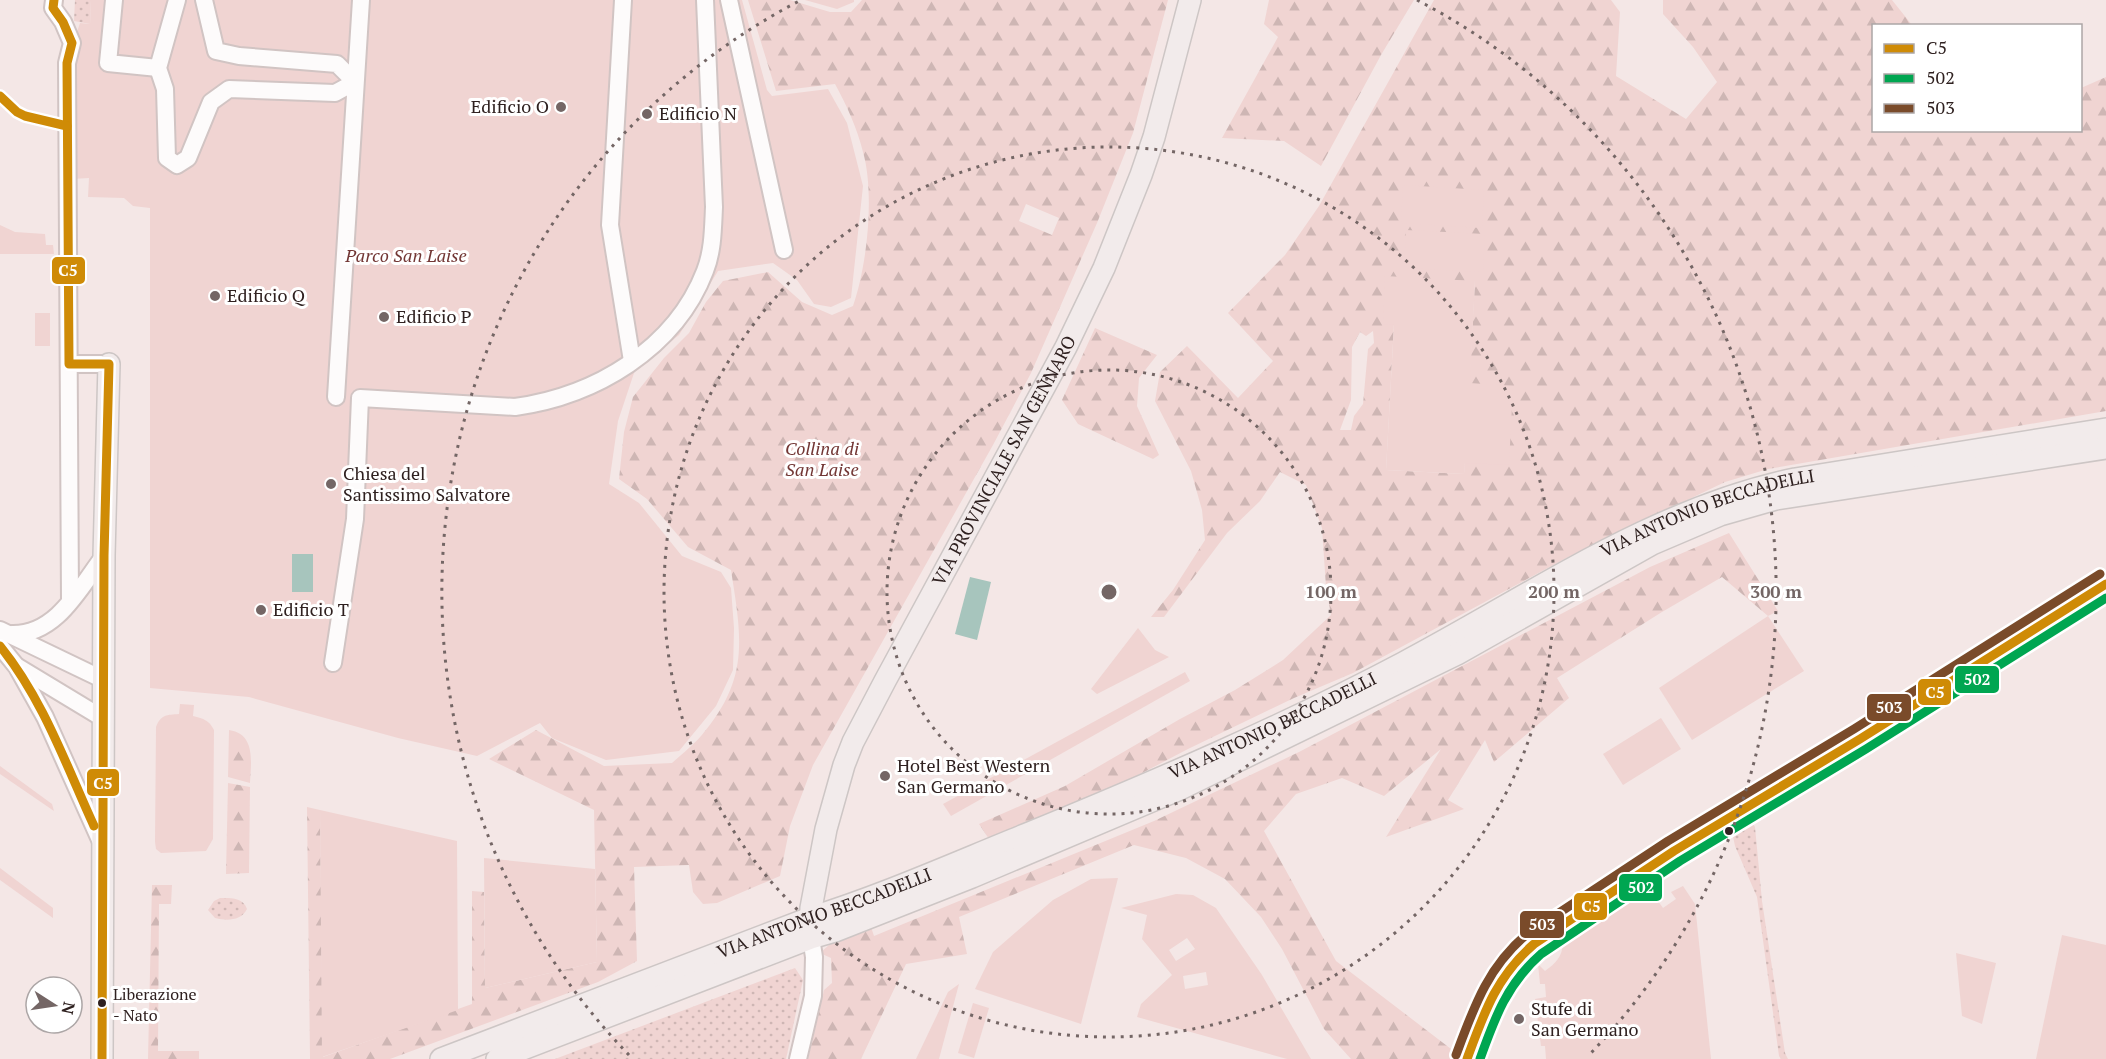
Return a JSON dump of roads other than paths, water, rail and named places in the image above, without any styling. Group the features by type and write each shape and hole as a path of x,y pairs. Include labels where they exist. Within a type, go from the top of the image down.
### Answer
{"main road":[{"name":"VIA PROVINCIALE SAN GENNARO","path":"810,928 826,829 844,765 875,702 1060,357 1104,268 1142,175 1190,0"},
{"path":"102,1059 104,556 109,364"},
{"name":"VIA ANTONIO BECCADELLI","path":"945,877 1293,717 1402,664 1612,548 1714,501 1795,479 2106,429"},
{"name":"VIA ANTONIO BECCADELLI","path":"497,1059 810,928 858,903 945,877 1180,789 1457,654 1652,544 1720,515 1776,499 2106,448"},
{"name":"VIA ANTONIO BECCADELLI","path":"441,1059 810,928"}],"street":[{"path":"54,0 53,8 63,22 72,43 66,63 70,601"},
{"path":"114,0 108,63 158,68"},
{"path":"177,0 158,68 165,89 168,158 177,165 188,158 212,102 229,89 334,93 355,82"},
{"path":"204,0 216,51 239,56 337,64 355,82"},
{"path":"336,397 361,0"},
{"path":"623,0 610,225 632,361"},
{"path":"333,663 351,538 356,519 360,398 495,407 525,405 555,399 590,387 621,370 658,340 685,307 706,270 714,207 705,0"},
{"path":"729,0 784,250"},
{"path":"69,364 109,364"},
{"path":"6,632 23,634 44,627 58,616 104,556"},
{"path":"1467,1059 1502,976 1521,954 1534,944 1674,851 1860,739 2106,584"},
{"path":"6,632 104,680"},
{"path":"0,646 17,667 45,717 102,845"},
{"path":"17,667 104,719"},
{"name":"VIA PROVINCIALE SAN GENNARO","path":"798,1059 813,996 814,955 810,928"}],"water":[{"path":"292,554 313,554 313,592 292,592"},
{"path":"970,577 991,582 977,640 955,634"}],"place":[{"name":"Edificio O","path":"561,107"},
{"name":"Edificio N","path":"647,114"},
{"name":"Edificio Q","path":"215,296"},
{"name":"Edificio P","path":"384,317"},
{"name":"Chiesa del Santissimo Salvatore","path":"331,484"},
{"name":"Edificio T","path":"261,610"},
{"name":"Hotel Best Western San Germano","path":"885,776"},
{"name":"Liberazione - Nato","path":"102,1003"},
{"name":"Stufe di San Germano","path":"1519,1019"}],"park label":[{"name":"Parco San Laise","path":"406,256"},
{"name":"Collina di San Laise","path":"822,459"}]}
